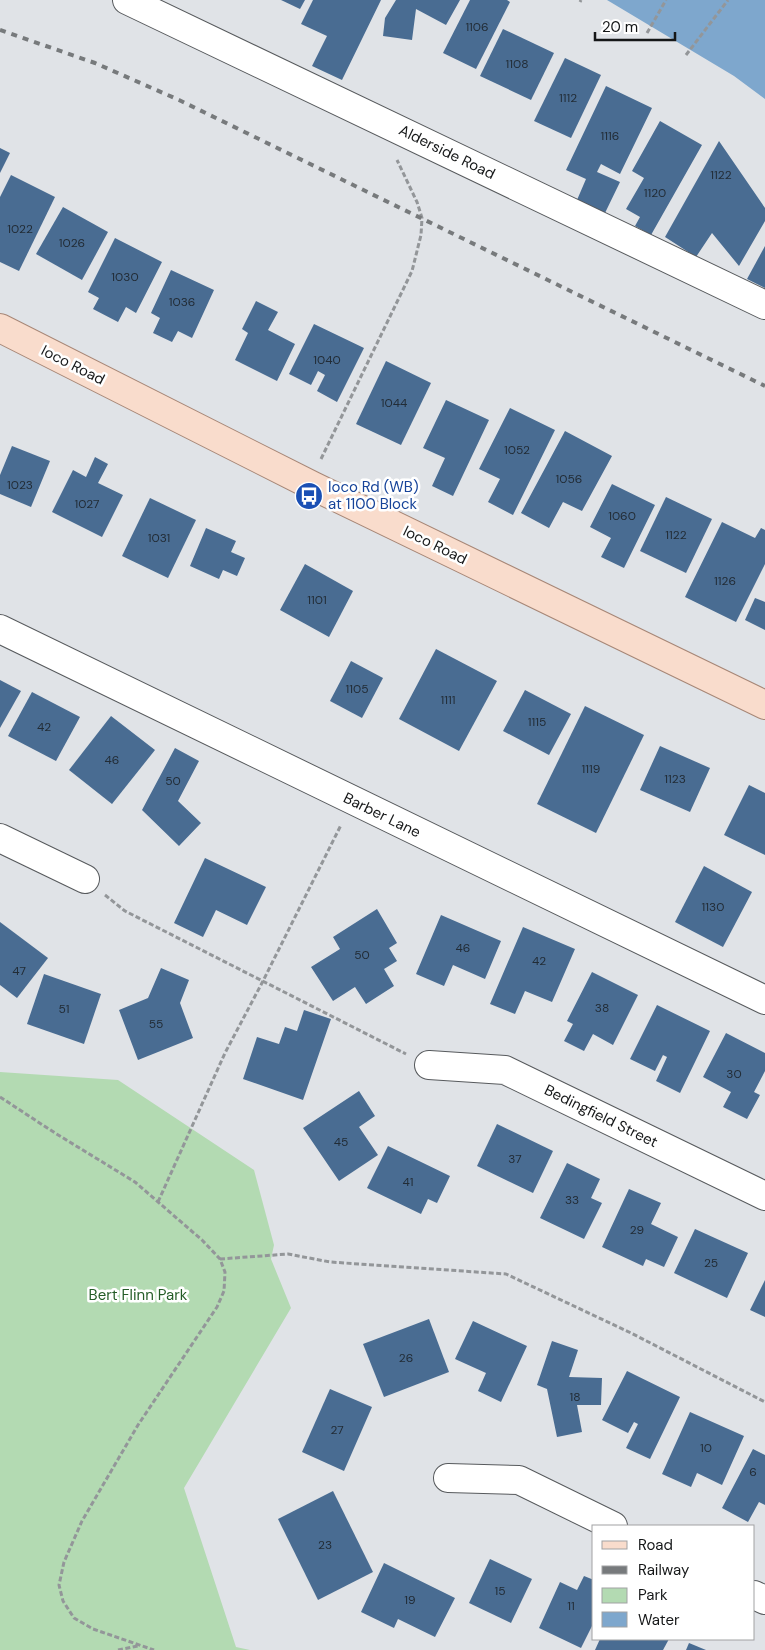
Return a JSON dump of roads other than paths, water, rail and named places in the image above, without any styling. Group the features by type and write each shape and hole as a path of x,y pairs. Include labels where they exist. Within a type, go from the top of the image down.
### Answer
{"main road":[{"name":"Ioco Road","path":"0,328 313,486 765,705"}],"street":[{"name":"Alderside Road","path":"128,0 765,305"},
{"name":"Barber Lane","path":"0,629 765,1000"},
{"path":"0,838 85,879"},
{"name":"Bedingfield Street","path":"429,1065 505,1070 765,1196"},
{"path":"448,1478 519,1480 611,1525"}],"water":[{"path":"607,0 765,0 765,99 734,76"}],"railway":[{"path":"0,30 95,63 179,100 765,386"}],"place":[{"name":"Ioco Rd (WB) at 1100 Block","path":"309,496"}],"park label":[{"name":"Bert Flinn Park","path":"138,1295"}]}
